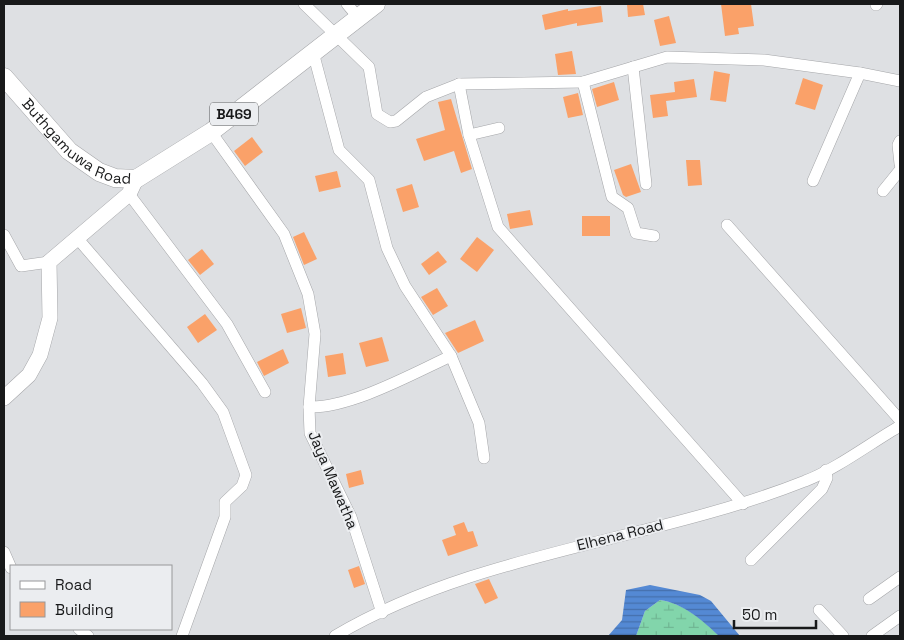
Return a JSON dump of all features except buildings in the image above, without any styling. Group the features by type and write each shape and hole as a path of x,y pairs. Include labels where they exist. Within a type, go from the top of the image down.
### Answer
{"main road":[{"name":"Buthgamuwa Road","path":"4,78 69,150 99,172 132,186 211,132 313,52 335,33 352,10 376,4"}],"street":[{"path":"304,4 369,67 377,114 390,122 396,121 426,97 459,84 582,82 667,57 764,60 860,73 900,81"},
{"path":"313,52 339,150 369,180 390,256 405,286 451,356 479,423 484,458"},
{"path":"633,67 646,184"},
{"path":"813,181 860,73"},
{"path":"582,82 612,197 628,208 636,232 654,236"},
{"path":"459,84 469,135 498,227 743,504"},
{"path":"469,135 499,128"},
{"name":"Jaya Mawatha","path":"211,132 284,234 308,294 315,334 309,407 310,433 351,517 382,613"},
{"path":"900,141 898,145 900,164"},
{"path":"883,191 900,170"},
{"path":"4,236 21,266 49,262 78,239 132,186 227,324 265,392"},
{"path":"727,225 900,420"},
{"path":"78,239 202,383 223,412 246,475 242,486 225,502 226,517 182,636"},
{"path":"4,398 29,375 40,355 50,318 49,262"},
{"path":"309,407 321,407 368,394 451,356"},
{"name":"Elhena Road","path":"335,636 356,624 431,592 516,562 743,504 808,481 900,426"},
{"path":"751,560 822,489 827,478 826,470"},
{"path":"4,552 10,566"},
{"path":"869,599 900,577"},
{"path":"819,610 843,636"},
{"path":"872,636 900,616"}],"green space":[{"path":"660,600 685,608 719,636 636,636 645,611"}],"water":[{"path":"650,585 700,595 711,601 740,636 719,636 685,609 660,600 645,611 636,636 608,636 622,620 626,590"}]}
